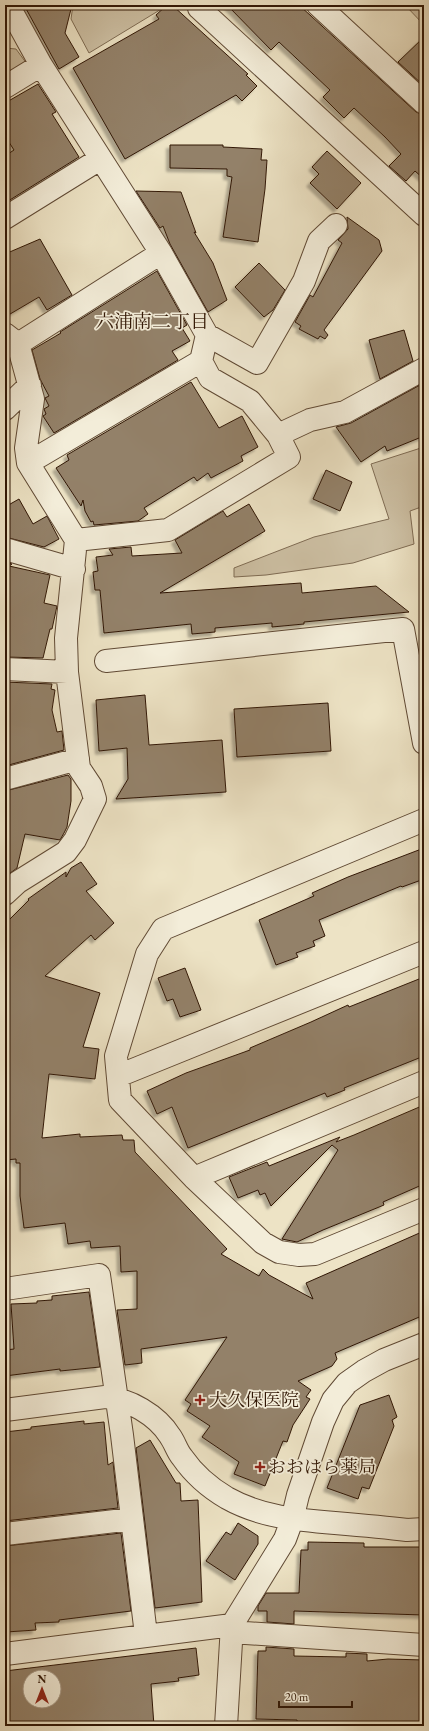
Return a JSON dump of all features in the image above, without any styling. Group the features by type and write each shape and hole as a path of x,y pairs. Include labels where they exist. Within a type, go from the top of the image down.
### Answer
{"street":[{"path":"8,5 40,65 161,253 207,335 257,363 304,281 319,241 336,225"},
{"path":"202,5 199,8 424,216"},
{"path":"318,5 424,104"},
{"path":"5,87 40,65"},
{"path":"5,218 100,159"},
{"path":"5,894 18,882 66,852 75,840 95,799 91,786 79,768 67,672 66,638 76,540 28,463 26,448 33,399 30,385 11,339 161,253"},
{"path":"76,540 168,530 289,457 278,435 250,401 210,378 202,361 207,335"},
{"path":"28,463 202,361"},
{"path":"278,435 310,420 345,412 424,369"},
{"path":"5,409 30,385"},
{"path":"5,549 74,569"},
{"path":"106,661 403,629 424,742"},
{"path":"5,669 67,672"},
{"path":"5,779 78,759"},
{"path":"424,820 163,929 147,954 116,1056 120,1100 194,1178 263,1243 279,1252 299,1255 315,1254 424,1209"},
{"path":"118,1076 424,952"},
{"path":"194,1178 424,1082"},
{"path":"5,1289 99,1275 132,1518 146,1635"},
{"path":"226,1726 231,1628 285,1539 292,1520 298,1495 323,1422 333,1400 347,1383 364,1371 384,1360 424,1344"},
{"path":"5,1410 105,1397 116,1398 141,1409 163,1426 170,1435 181,1456 190,1467 212,1487 239,1504 269,1515 292,1520 407,1530 424,1529"},
{"path":"5,1534 132,1518"},
{"path":"5,1654 146,1635 231,1628 424,1645"}],"shaded area":[{"path":"73,5 168,5 89,53 71,19"},
{"path":"405,5 424,5 424,25"},
{"path":"5,48 16,49 27,64 5,78"},
{"path":"424,447 424,506 410,511 414,544 353,563 266,575 234,577 234,568 314,537 389,519 371,464"}],"building":[{"path":"24,5 72,5 65,33 79,57 59,69"},
{"path":"167,5 172,5 248,74 246,75 257,86 242,101 236,95 125,159 73,68 159,19 156,15"},
{"path":"227,5 299,5 416,112 424,115 424,179 415,171 406,181 389,166 401,154 385,137 354,108 344,118 323,97 330,90 279,42 271,50"},
{"path":"424,37 424,86 398,62"},
{"path":"38,84 56,112 52,114 79,157 5,203 5,156 14,150 5,136 5,103"},
{"path":"170,145 223,145 223,147 262,149 261,160 267,160 258,242 223,237 232,177 227,176 227,169 170,168"},
{"path":"327,151 361,183 337,209 310,183 319,174 312,167"},
{"path":"136,191 181,192 196,233 194,232 213,263 227,300 208,312 170,244 163,226 160,228"},
{"path":"347,217 379,240 382,251 324,330 328,335 325,339 320,336 318,339 299,329 301,326 295,322 310,295 313,297 342,243 338,240 348,229"},
{"path":"40,239 72,295 47,310 39,297 5,317 5,254"},
{"path":"259,263 285,290 273,310 264,317 235,287"},
{"path":"157,271 187,325 182,328 190,341 172,351 178,360 54,433 43,416 46,414 44,409 49,406 45,398 49,396 40,379 32,350"},
{"path":"404,330 413,361 380,379 369,340"},
{"path":"191,382 219,428 242,416 258,447 241,456 243,461 211,478 208,473 197,481 194,477 144,508 148,514 138,521 94,525 93,521 91,522 85,511 83,500 81,506 56,468 69,460 67,455"},
{"path":"420,385 424,394 424,436 387,451 385,446 361,462 336,427 351,423"},
{"path":"326,470 352,482 340,511 313,499"},
{"path":"19,499 33,524 47,516 59,539 44,547 5,537 5,507"},
{"path":"249,504 265,531 160,593 301,583 302,593 376,586 409,612 304,622 304,624 272,627 272,623 215,628 215,632 192,634 191,624 104,633 100,590 95,590 93,572 98,571 96,557 113,555 109,549 131,547 132,556 182,553 175,540 223,511 227,517"},
{"path":"5,562 12,564 9,566 50,575 44,603 57,606 43,658 5,657"},
{"path":"5,682 52,684 51,689 55,690 52,710 57,732 62,731 64,750 5,766"},
{"path":"145,695 149,745 222,740 226,792 116,799 128,779 127,748 99,751 96,700"},
{"path":"328,703 331,751 237,757 234,709"},
{"path":"68,775 71,779 71,801 67,827 60,840 25,834 17,868 5,877 5,791"},
{"path":"424,848 424,879 402,887 401,886 319,920 325,936 313,941 315,946 296,953 298,957 276,965 259,920 314,896 312,893 348,877"},
{"path":"81,862 97,884 86,891 114,923 95,940 91,935 45,976 100,993 83,1047 99,1049 95,1079 49,1074 42,1138 80,1134 80,1137 122,1135 123,1140 134,1140 135,1152 227,1249 221,1254 259,1276 263,1269 269,1275 313,1299 306,1283 424,1231 424,1315 335,1353 337,1359 332,1366 298,1381 311,1390 306,1397 310,1399 293,1425 287,1442 283,1441 265,1486 234,1474 239,1462 202,1437 210,1426 187,1411 191,1404 185,1400 227,1337 141,1349 142,1363 125,1365 117,1310 137,1309 137,1271 121,1272 120,1246 91,1248 90,1241 68,1244 65,1223 24,1228 20,1196 20,1163 16,1163 16,1159 5,1160 5,924 29,900 28,899 66,872 66,877 71,868"},
{"path":"185,968 201,1010 180,1017 173,999 167,1001 158,978"},
{"path":"424,977 424,1056 344,1088 345,1090 327,1097 325,1093 188,1148 172,1107 157,1114 147,1091 186,1073 250,1050 250,1048 348,1005 349,1007"},
{"path":"424,1105 424,1184 383,1202 384,1205 297,1242 282,1239 338,1150 332,1145 271,1206 265,1193 260,1195 258,1190 238,1198 229,1177 267,1162 269,1166 340,1137 336,1142"},
{"path":"89,1292 100,1367 60,1371 60,1369 5,1376 5,1350 14,1349 11,1304 37,1303 37,1301 52,1300 52,1296"},
{"path":"389,1395 397,1417 392,1420 394,1426 369,1489 362,1487 358,1499 327,1488 360,1405"},
{"path":"84,1421 84,1424 104,1422 108,1465 113,1462 118,1508 5,1521 5,1432 31,1429 31,1427"},
{"path":"150,1440 176,1483 180,1483 181,1501 198,1500 202,1602 155,1608 136,1448"},
{"path":"238,1523 258,1536 258,1544 235,1580 206,1561 226,1532 231,1535"},
{"path":"121,1533 131,1611 59,1620 59,1622 35,1623 36,1630 6,1632 5,1546"},
{"path":"308,1542 364,1543 364,1547 424,1547 424,1615 294,1611 294,1624 267,1622 267,1611 258,1611 258,1606 266,1593 299,1593 301,1550 308,1550"},
{"path":"266,1647 294,1649 294,1656 346,1657 346,1653 367,1654 367,1661 388,1659 424,1660 424,1726 298,1726 297,1720 256,1719 258,1651 266,1651"},
{"path":"196,1648 199,1675 178,1678 179,1681 151,1684 154,1726 7,1726 5,1671"}],"place":[{"name":"大久保医院","path":"200,1400"},
{"name":"おおはら薬局","path":"260,1467"}],"district":[{"name":"六浦南二丁目","path":"152,321"}]}
